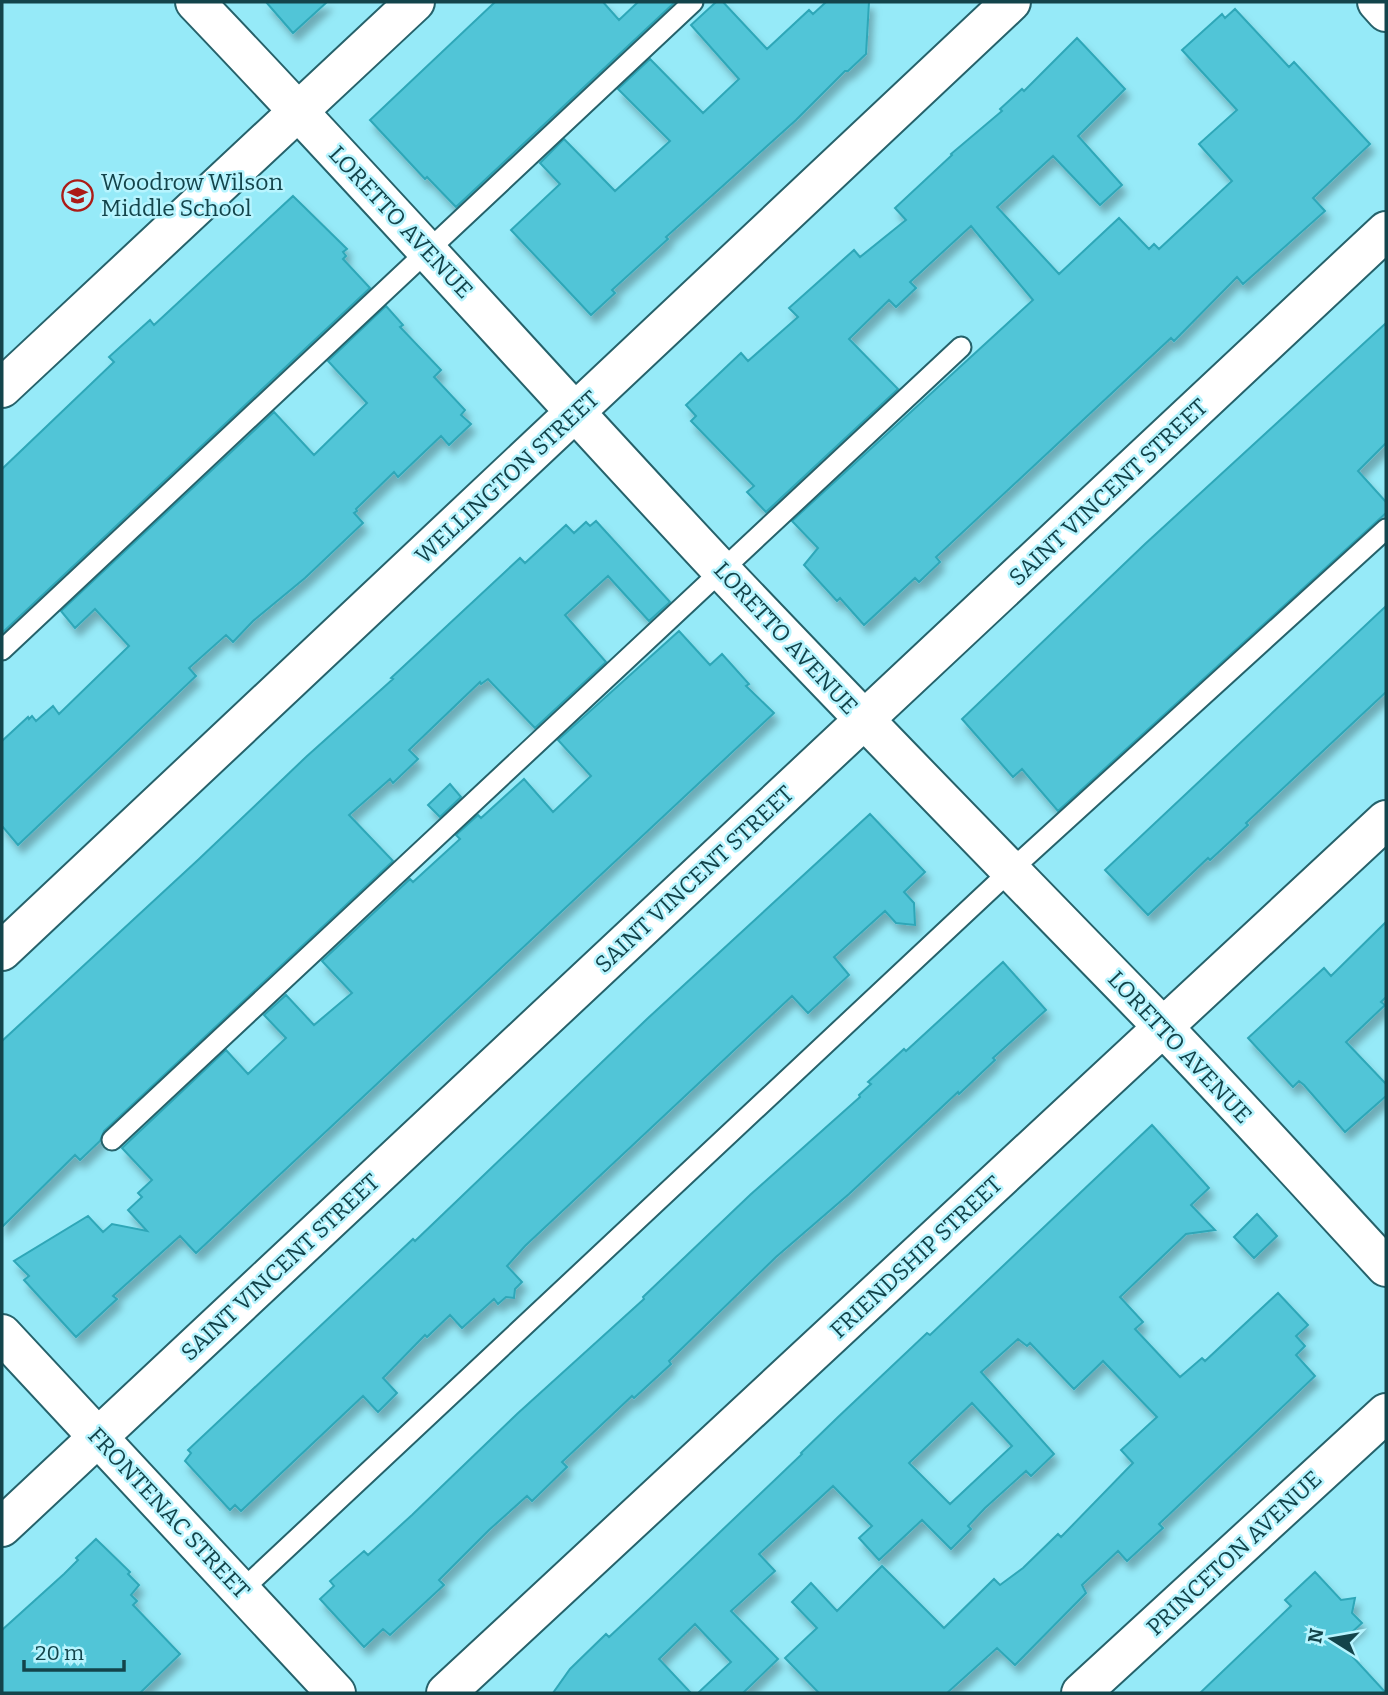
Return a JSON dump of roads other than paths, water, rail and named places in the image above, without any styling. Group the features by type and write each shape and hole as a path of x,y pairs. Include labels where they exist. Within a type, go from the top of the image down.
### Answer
{"street":[{"name":"LORETTO AVENUE","path":"195,2 429,251 575,414 863,720 1163,1028 1386,1267"},
{"path":"2,388 415,2"},
{"name":"WELLINGTON STREET","path":"2,951 1011,2"},
{"path":"1377,2 1386,12"},
{"name":"SAINT VINCENT STREET","path":"2,1527 1386,232"},
{"name":"FRIENDSHIP STREET","path":"446,1693 1386,820"},
{"name":"FRONTENAC STREET","path":"2,1334 336,1693"},
{"name":"PRINCETON AVENUE","path":"1082,1693 1386,1413"}],"lane":[{"path":"2,650 693,2"},
{"path":"112,1140 961,347"},
{"path":"242,1591 1010,871 1386,529"}],"place":[{"name":"Woodrow Wilson Middle School","path":"78,195"}]}
